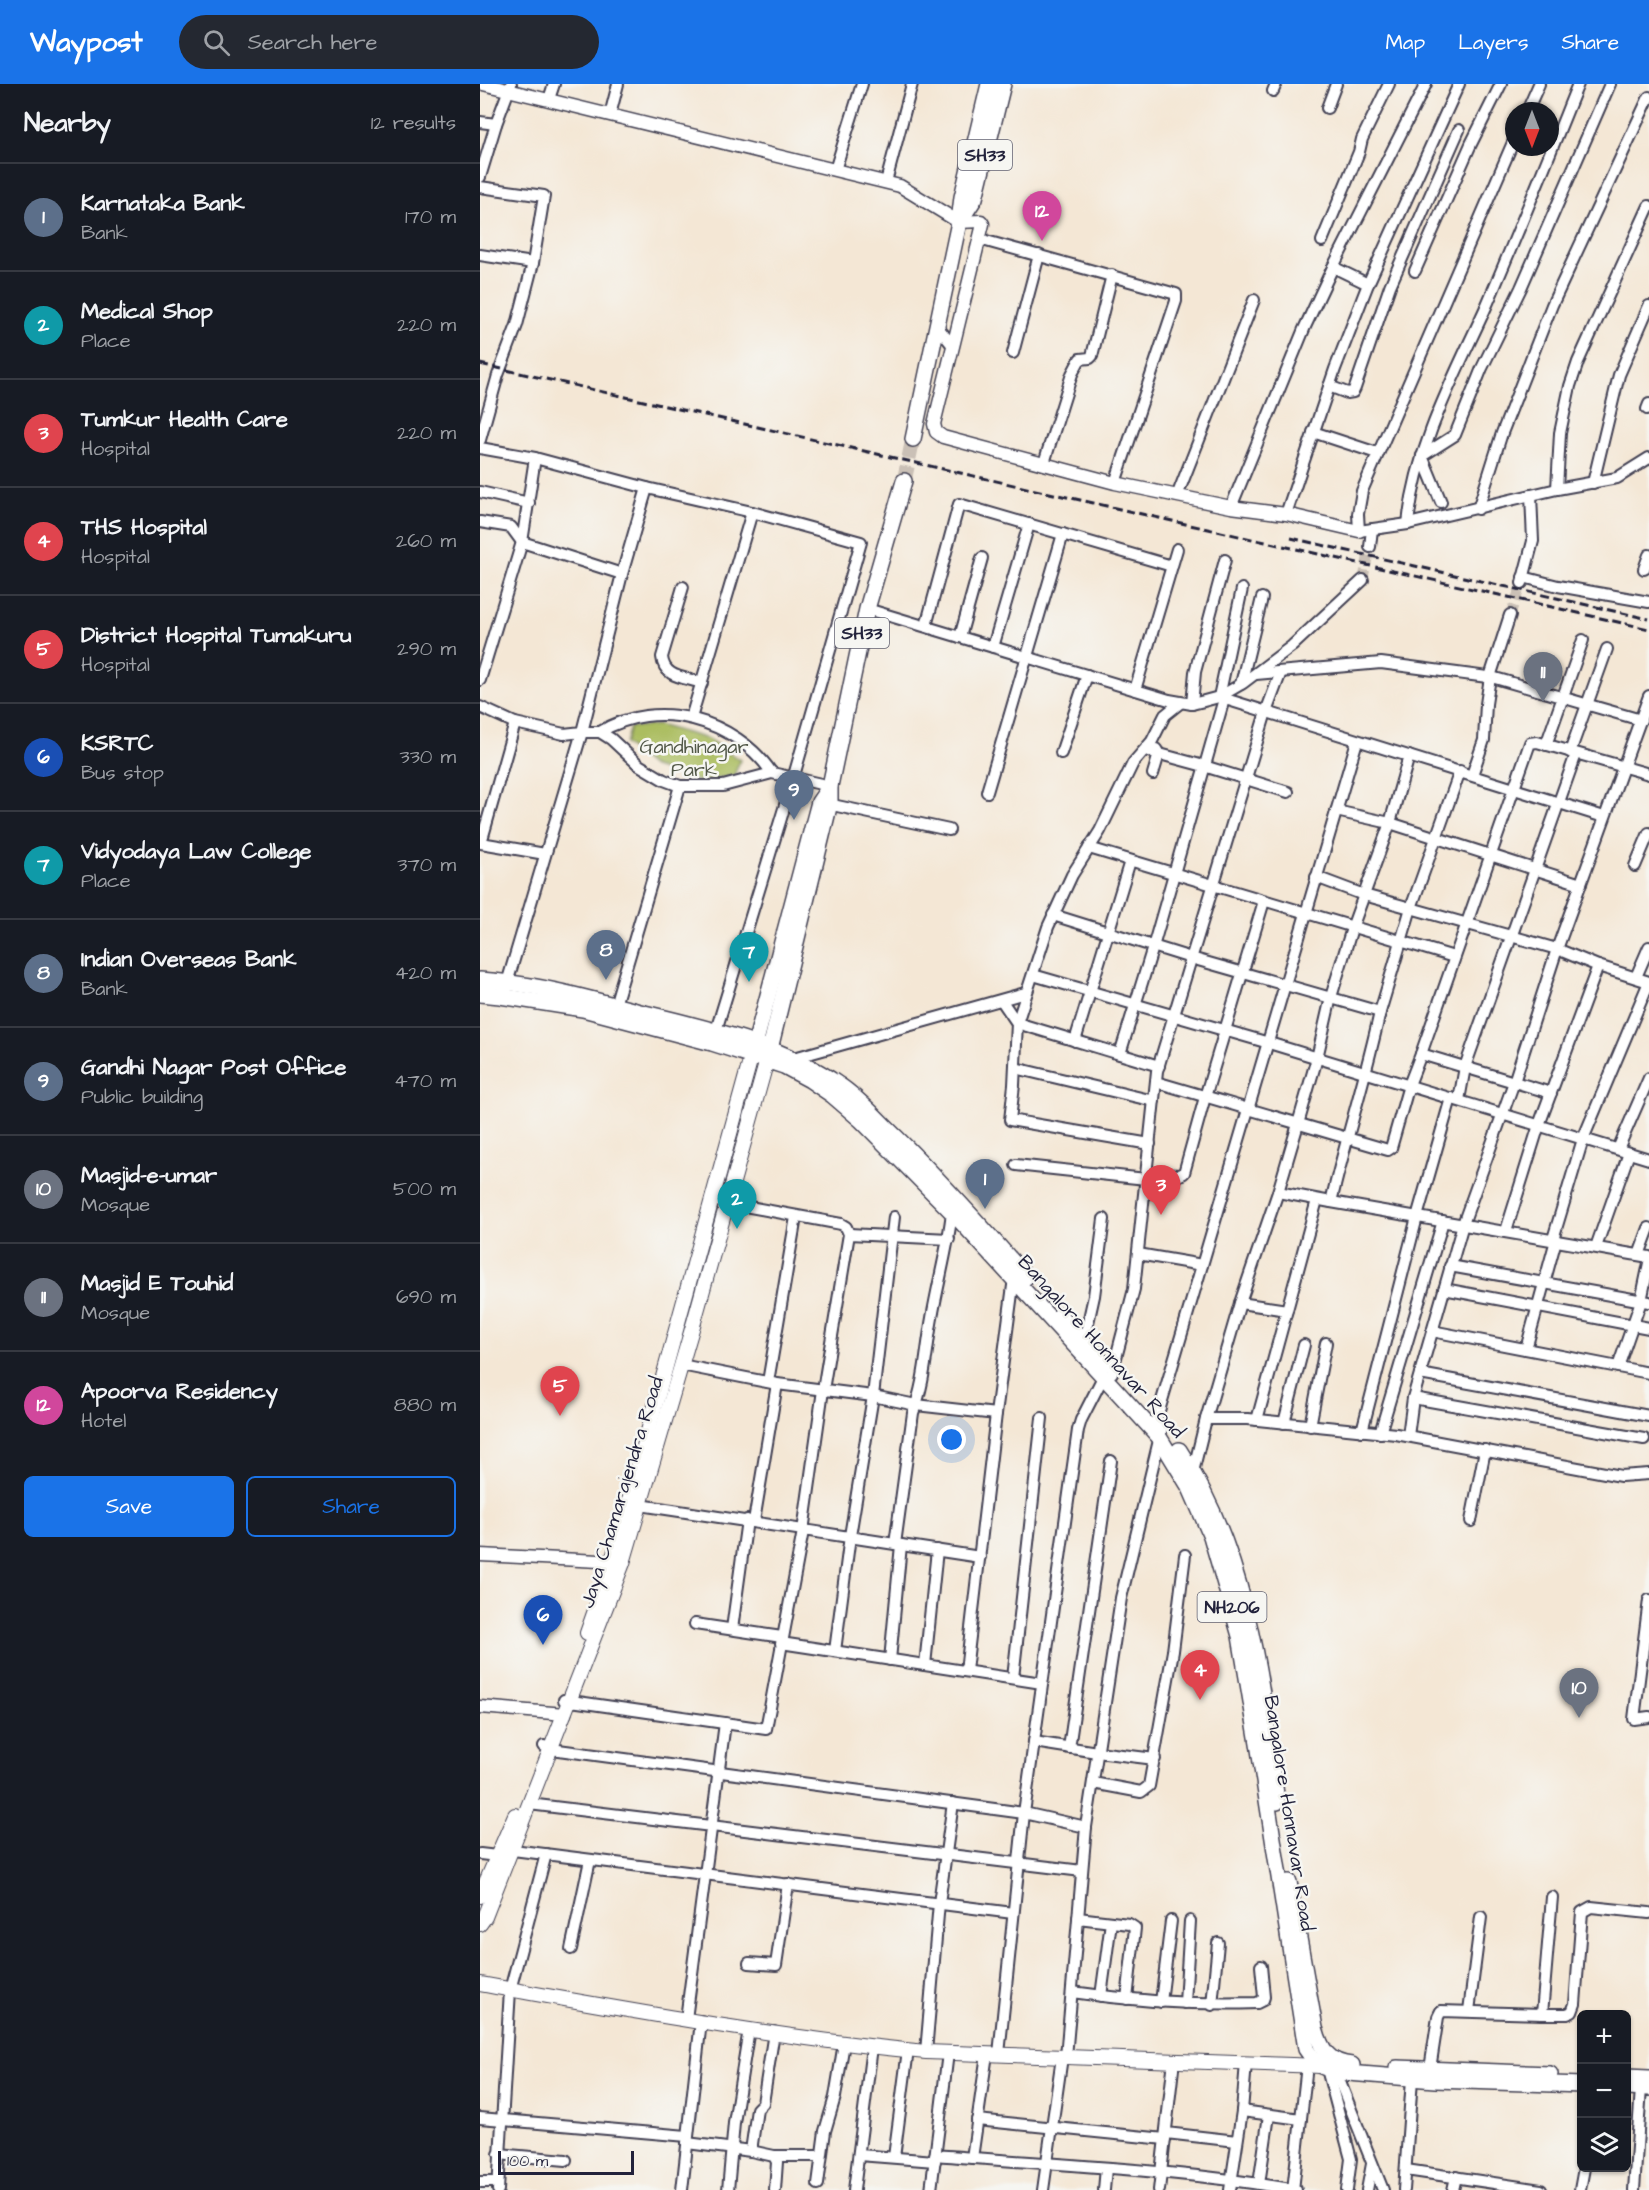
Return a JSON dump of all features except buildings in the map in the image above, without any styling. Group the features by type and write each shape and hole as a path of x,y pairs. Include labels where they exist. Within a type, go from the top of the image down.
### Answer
{"main road":[{"name":"SH33","path":"913,439 959,222 962,197 989,84"},
{"name":"SH33","path":"959,222 975,198 1003,84"},
{"name":"SH33","path":"761,1052 830,786 867,609 904,481"},
{"path":"480,980 551,989 615,1005 714,1037"},
{"name":"Bangalore Honnavar Road","path":"480,994 583,1010 714,1037 761,1052 810,1080 861,1120 1014,1278 1033,1292 1157,1429 1191,1481 1211,1536 1240,1636 1280,1857 1306,2049 1313,2059 1325,2067"},
{"name":"NH206","path":"761,1052 794,1058 840,1086 883,1124 946,1186 1033,1292 1084,1341 1108,1375"},
{"name":"Jaya Chamarajendra Road","path":"617,1562 712,1200 761,1052"},
{"name":"Jaya Chamarajendra Road","path":"480,1924 485,1917 503,1852 564,1707 640,1506 727,1203 761,1052"},
{"name":"Jaya Chamarajendra Road","path":"480,1896 529,1804 547,1748"},
{"path":"480,1984 749,2029 872,2047 926,2052 1246,2063 1325,2067 1412,2079 1577,2085"},
{"path":"1325,2067 1345,2065 1577,2075"}],"street":[{"path":"483,84 510,87 610,115 886,182 900,186 959,222 981,221 983,224 934,424 936,432 943,437 1115,483 1231,507 1286,514 1366,530 1408,524 1557,489 1617,478 1649,458"},
{"path":"549,99 554,84"},
{"path":"610,115 618,84"},
{"path":"835,170 862,84"},
{"path":"886,182 912,84"},
{"path":"1327,108 1335,84"},
{"path":"1322,241 1359,152 1362,139 1389,84"},
{"path":"1231,507 1304,329 1426,84"},
{"path":"1286,514 1329,386 1368,284 1459,84"},
{"path":"1415,271 1471,144 1501,84"},
{"path":"1531,102 1539,84"},
{"path":"1408,524 1410,498 1422,456 1445,395 1495,285 1578,84"},
{"path":"1422,456 1455,435 1482,368 1521,288 1610,84"},
{"path":"480,177 510,87"},
{"path":"1478,509 1502,433 1552,305 1649,97"},
{"path":"480,122 496,124"},
{"path":"1329,386 1347,393 1353,392 1390,286 1459,130"},
{"path":"1370,547 1366,530 1358,514 1362,491 1507,156"},
{"path":"480,187 544,196 533,263 517,325 498,375 480,440"},
{"path":"1557,489 1560,433 1578,362 1649,206"},
{"path":"979,239 1176,294 1176,301 1115,483"},
{"path":"480,255 533,263"},
{"path":"1013,352 1039,255"},
{"path":"1333,267 1368,284"},
{"path":"1044,463 1072,374 1080,360 1092,356 1112,275"},
{"path":"1177,496 1254,300"},
{"path":"1593,483 1619,375 1649,306"},
{"path":"937,326 953,346"},
{"path":"1313,432 1377,453"},
{"path":"480,448 535,458 647,488 752,512 861,543 793,779 714,1037"},
{"path":"1422,456 1441,502"},
{"path":"480,680 522,542 535,458"},
{"path":"507,982 582,732 622,574 647,488"},
{"path":"480,492 529,503"},
{"path":"1531,495 1533,541 1522,580 1649,602"},
{"path":"926,626 959,504 1172,566"},
{"path":"691,718 752,512"},
{"path":"480,522 511,527 522,542 622,574"},
{"path":"993,647 1029,524"},
{"path":"987,792 1063,534"},
{"path":"1135,690 1178,549"},
{"path":"1644,569 1649,555"},
{"path":"960,637 982,558"},
{"path":"1192,704 1195,672 1225,560"},
{"path":"867,609 1135,690 1180,703 1192,704 1222,698 1254,675 1292,646 1363,580"},
{"path":"683,587 662,657 663,666 668,672 702,683"},
{"path":"1120,1054 1174,874 1222,698 1242,589"},
{"path":"1241,684 1262,598"},
{"path":"1472,775 1484,740 1485,704 1490,677 1509,615"},
{"path":"1546,745 1583,640"},
{"path":"1362,1431 1417,1217 1465,1066 1560,803 1573,753 1607,649"},
{"path":"1254,675 1382,663 1490,677 1641,720"},
{"path":"972,2158 977,2121 993,2054 1013,1913 1024,1813 1078,1430 1081,1420 1108,1375 1134,1289 1159,1066 1245,778 1281,672"},
{"path":"1061,753 1087,675"},
{"path":"1408,1436 1413,1398 1463,1224 1503,1115 1557,949 1649,696"},
{"path":"1222,698 1514,787 1604,817"},
{"path":"1150,1144 1010,1120 1017,1023 1025,993 1053,915 1072,875 1100,831 1133,763 1152,741 1165,715 1180,703"},
{"path":"480,707 515,723 564,734 600,732 642,717 678,715 704,722 730,734 755,753 772,773"},
{"path":"515,723 481,843 545,854"},
{"path":"600,732 639,765 664,780 680,786 723,786 772,773 830,786"},
{"path":"1152,741 1159,754 1153,774"},
{"path":"1042,2190 1064,2057 1086,1827 1097,1752 1121,1598 1157,1429 1202,1264 1358,741"},
{"path":"1156,1082 1388,1150 1391,1148 1409,1085 1530,743 1546,745 1649,774"},
{"path":"1145,750 1288,792"},
{"path":"1191,1481 1206,1419 1240,1303 1278,1192 1298,1124 1331,997 1352,928 1390,823 1409,756"},
{"path":"1331,1202 1380,1012 1411,908 1460,771"},
{"path":"615,1005 680,786"},
{"path":"825,803 949,830"},
{"path":"1336,811 1390,823 1581,884"},
{"path":"1635,866 1649,833"},
{"path":"1089,848 1454,957"},
{"path":"1075,1041 1130,861"},
{"path":"1316,878 1364,895 1557,949 1598,966 1649,982 1583,1138 1526,1349"},
{"path":"1016,1165 1146,1176 1180,1176 1184,1173 1264,901"},
{"path":"1053,915 1153,947 1380,1012"},
{"path":"1635,977 1649,947"},
{"path":"1506,1231 1539,1125 1598,966"},
{"path":"1033,975 1269,1043 1649,1159"},
{"path":"794,1058 1025,993"},
{"path":"1002,1001 1017,1023 1159,1066"},
{"path":"1421,1054 1551,1093"},
{"path":"1015,1068 1154,1101"},
{"path":"1596,1247 1624,1151 1649,1078"},
{"path":"1278,1192 1644,1256 1649,1228"},
{"path":"480,1707 564,1707 766,1729 803,1531 822,1390 849,1234 846,1227 841,1224 712,1200"},
{"path":"1257,1420 1317,1200"},
{"path":"890,1660 898,1545 913,1413 921,1396 926,1346 939,1276 949,1239 952,1212"},
{"path":"732,1629 751,1521 796,1217"},
{"path":"835,1651 850,1536 873,1396 894,1217"},
{"path":"1084,1341 1095,1296 1104,1219"},
{"path":"1380,1433 1443,1221"},
{"path":"849,1234 949,1239"},
{"path":"1138,1254 1202,1264"},
{"path":"1618,1367 1632,1325 1645,1301 1649,1263"},
{"path":"1450,1266 1544,1285 1645,1301"},
{"path":"966,1671 1014,1278"},
{"path":"1444,1288 1649,1328"},
{"path":"1240,1303 1287,1310"},
{"path":"1432,1331 1649,1373"},
{"path":"1310,1426 1326,1343"},
{"path":"1284,1423 1304,1345"},
{"path":"681,1365 772,1383 873,1396 916,1405 996,1414"},
{"path":"1420,1374 1649,1416"},
{"path":"1413,1398 1644,1440"},
{"path":"1013,1678 1042,1418"},
{"path":"1206,1419 1257,1420 1408,1436 1621,1476 1649,1474"},
{"path":"1471,1521 1485,1450"},
{"path":"1070,1748 1111,1461"},
{"path":"640,1506 980,1557"},
{"path":"925,1665 937,1550"},
{"path":"480,1555 617,1562"},
{"path":"1093,1783 1145,1791 1149,1786 1173,1651 1185,1555"},
{"path":"1649,1600 1645,1671 1634,1719 1649,1717"},
{"path":"695,1624 732,1629 835,1651 1042,1683"},
{"path":"686,2019 725,1723"},
{"path":"1034,1742 1155,1759"},
{"path":"547,1748 1024,1813 1086,1827"},
{"path":"926,2052 939,1903 953,1803"},
{"path":"529,1804 1082,1871"},
{"path":"480,1854 503,1852 546,1854 1013,1913"},
{"path":"480,2182 497,2186 510,1990 546,1854"},
{"path":"571,1949 590,1860"},
{"path":"749,1963 776,1965 788,1884"},
{"path":"1542,2014 1552,1897"},
{"path":"1430,2069 1439,2013 1469,2011 1567,2014 1574,2010 1582,1912 1586,1908 1649,1913"},
{"path":"1469,2011 1481,1917"},
{"path":"1078,1918 1129,1924 1134,1928 1127,1999"},
{"path":"1161,2002 1171,1921"},
{"path":"1185,2003 1190,1921"},
{"path":"1101,1996 1110,1922"},
{"path":"1212,2005 1218,1943"},
{"path":"1072,1992 1161,2002 1212,2005 1257,2003 1263,2000 1261,1966"},
{"path":"682,2190 701,2021"},
{"path":"728,2190 749,2029"},
{"path":"751,2151 757,2109 763,2103 774,2032"},
{"path":"818,2184 825,2131 844,2043"},
{"path":"854,2190 872,2047"},
{"path":"894,2157 908,2050"},
{"path":"931,2190 948,2053"},
{"path":"1159,2190 1174,2060"},
{"path":"1231,2185 1242,2111 1246,2063"},
{"path":"859,2155 972,2158 1162,2172 1231,2185 1259,2184 1294,2190 1301,2119 1325,2067"},
{"path":"1325,2067 1372,2162 1383,2190"},
{"path":"1325,2067 1351,2159 1347,2190"},
{"path":"1404,2190 1412,2079"},
{"path":"1634,2190 1641,2085"},
{"path":"1242,2111 1301,2119"},
{"path":"1259,2184 1269,2115"},
{"path":"480,2118 687,2139 774,2156 821,2156"},
{"path":"977,2121 1237,2141"},
{"path":"499,2154 566,2160"},
{"path":"774,2156 777,2162 775,2190"},
{"path":"1367,2190 1372,2162"},
{"path":"1104,2190 1106,2168"},
{"path":"1406,2169 1541,2190"},
{"path":"1580,2190 1583,2172"},
{"path":"1453,2190 1456,2177"}],"green space":[{"name":"Gandhinagar Park","path":"658,725 708,739 740,760 734,776 698,781 651,766 625,744 630,727"}],"tunnel":[{"path":"904,481 913,439"},
{"path":"1363,580 1370,547"},
{"path":"1510,615 1522,583"}],"railway":[{"path":"480,364 1649,629"},
{"path":"1291,538 1649,619"}],"place":[{"name":"Apoorva Residency","path":"1042,241"},
{"name":"Masjid E Touhid","path":"1543,702"},
{"name":"Gandhi Nagar Post Office","path":"794,820"},
{"name":"Indian Overseas Bank","path":"606,980"},
{"name":"Vidyodaya Law College","path":"749,982"},
{"name":"Karnataka Bank","path":"985,1209"},
{"name":"Tumkur Health Care","path":"1161,1215"},
{"name":"Medical Shop","path":"737,1229"},
{"name":"District Hospital Tumakuru","path":"560,1416"},
{"name":"KSRTC","path":"543,1645"},
{"name":"THS Hospital","path":"1200,1700"},
{"name":"Masjid-e-umar","path":"1579,1718"}]}
